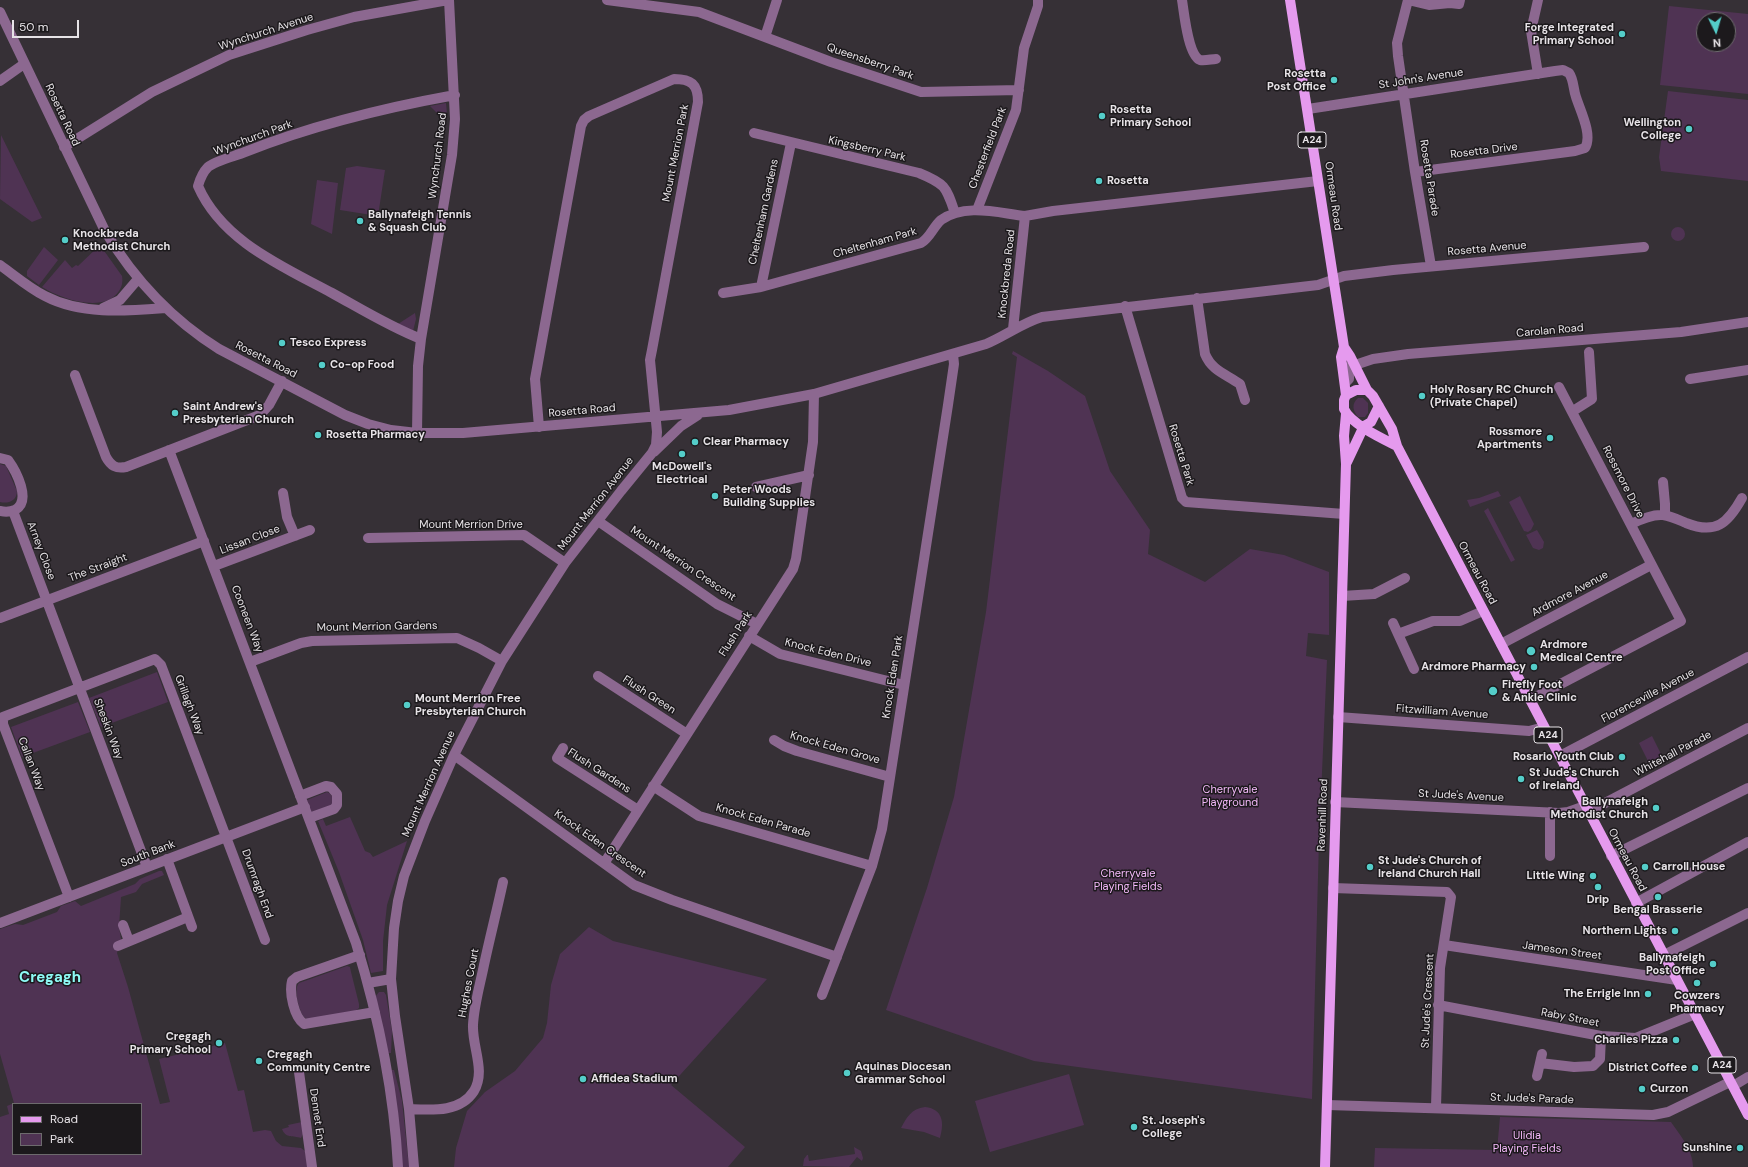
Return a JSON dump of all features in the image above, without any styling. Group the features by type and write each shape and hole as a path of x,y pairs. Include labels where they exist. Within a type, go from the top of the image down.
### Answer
{"main road":[{"name":"Ormeau Road","path":"1290,0 1344,347 1367,390 1379,406 1392,429 1396,446 1748,1115"},
{"name":"Ormeau Road","path":"1344,347 1341,357 1346,395 1343,406 1346,414"},
{"path":"1346,395 1356,390 1367,390"},
{"path":"1364,426 1371,422 1379,406"},
{"name":"Ravenhill Road","path":"1325,1167 1332,888 1346,464 1344,436 1346,414"},
{"path":"1346,414 1355,423 1364,426 1396,446"},
{"name":"Ravenhill Road","path":"1346,464 1364,426"}],"street":[{"name":"Wynchurch Road","path":"417,433 418,366 452,155 456,119 448,0"},
{"name":"Wynchurch Avenue","path":"64,147 152,92 229,55 306,30 354,17 448,0"},
{"name":"Queensberry Park","path":"606,0 684,9 720,19 830,62 922,92 1019,90"},
{"path":"765,37 777,0"},
{"name":"Chesterfield Park","path":"977,210 1016,110 1024,48 1038,6 1038,0"},
{"path":"1182,0 1187,29 1196,56 1199,60 1216,59"},
{"path":"1408,0 1429,5 1450,3 1459,4 1460,0"},
{"name":"Rosetta Parade","path":"1408,0 1397,43 1415,172 1431,266"},
{"path":"1538,0 1531,31 1538,74"},
{"name":"Rosetta Road","path":"0,12 105,231 118,252 138,279 165,308 201,338 219,349 345,415 368,424 391,430 417,433 463,433 702,414"},
{"path":"0,81 24,64"},
{"name":"St John's Avenue","path":"1308,109 1563,70 1569,73 1575,96 1584,118 1587,140 1584,148 1557,153"},
{"name":"Mount Merrion Park","path":"539,427 535,378 584,120 596,113 674,80 683,79 695,86 698,92 698,102 650,360 656,417"},
{"name":"Wynchurch Park","path":"422,339 359,308 270,259 248,245 212,212 204,200 198,186 203,174 209,167 262,146 343,119 396,106 455,95"},
{"name":"Kingsberry Park","path":"754,133 919,173 944,187 955,213"},
{"name":"Cheltenham Gardens","path":"761,287 791,142"},
{"name":"Rosetta Drive","path":"1415,172 1557,153"},
{"name":"Knockbreda Road","path":"702,414 814,394 953,354 1003,337 1014,329 1025,216 1053,211 1318,181"},
{"name":"Cheltenham Park","path":"723,293 761,287 921,243 926,240 939,222 955,213 977,210 1025,216"},
{"name":"Rosetta Avenue","path":"1333,280 1344,276 1431,266 1644,247"},
{"path":"0,265 44,296 58,302 79,307 99,309 137,310 165,308"},
{"path":"99,309 111,305 128,293 138,279"},
{"path":"1014,329 1027,321 1042,316 1318,285 1333,280"},
{"path":"128,293 130,303 137,310"},
{"path":"1198,298 1205,354 1208,362 1218,371 1240,384 1245,400"},
{"name":"Rosetta Park","path":"1125,306 1182,498 1186,502 1344,514"},
{"name":"Carolan Road","path":"1354,365 1373,358 1408,354 1681,332 1748,322"},
{"path":"1573,411 1592,400 1589,352"},
{"name":"Knock Eden Park","path":"822,995 872,866 882,830 948,405 954,364 953,354"},
{"path":"1345,383 1349,379 1349,367 1354,365"},
{"path":"1690,379 1748,370"},
{"path":"75,375 106,457 113,466 119,468 126,467 260,415 269,405 282,381"},
{"name":"Rossmore Drive","path":"1530,700 1681,621 1573,411 1559,387"},
{"name":"Flush Park","path":"605,862 793,569 796,559 813,442 814,394"},
{"path":"652,454 681,426 702,414"},
{"name":"Mount Merrion Avenue","path":"414,1167 409,1109 391,979 394,928 404,876 422,827 454,755 502,661 565,563 620,491 652,454 658,439 656,417"},
{"name":"Cooneen Way","path":"169,450 360,955 375,1012"},
{"path":"0,458 8,460 12,466 23,494 22,502 19,507 13,511 0,511"},
{"path":"756,487 809,475"},
{"path":"1663,482 1666,504 1665,515"},
{"name":"Lissan Close","path":"283,493 287,517 295,536"},
{"path":"1631,524 1651,516 1665,515 1699,528 1716,526 1730,518 1742,498"},
{"name":"Arney Close","path":"13,511 46,600"},
{"name":"Mount Merrion Crescent","path":"598,520 717,604 757,624"},
{"name":"Lissan Close","path":"214,566 310,530"},
{"name":"Mount Merrion Drive","path":"368,538 524,535 565,563"},
{"name":"The Straight","path":"0,618 204,541"},
{"name":"Ardmore Avenue","path":"1501,644 1651,565"},
{"path":"1342,596 1374,594 1405,578"},
{"name":"Sheskin Way","path":"46,600 147,867"},
{"path":"1398,634 1433,621 1460,621 1483,611"},
{"path":"1393,623 1414,669"},
{"name":"Knock Eden Drive","path":"749,636 780,654 904,685"},
{"name":"Mount Merrion Gardens","path":"250,662 301,643 312,641 457,638 502,661"},
{"name":"Florenceville Avenue","path":"1560,756 1748,657"},
{"name":"Grillagh Way","path":"79,687 150,660 155,659 158,661 226,836"},
{"name":"Flush Green","path":"598,676 687,734"},
{"name":"Callan Way","path":"69,896 2,721 3,717 6,715 79,687"},
{"name":"Fitzwilliam Avenue","path":"1338,717 1529,731 1544,727"},
{"name":"Whitehall Parade","path":"1587,809 1748,728"},
{"name":"Knock Eden Grove","path":"774,740 797,751 890,777"},
{"name":"Flush Gardens","path":"563,748 557,758 638,810"},
{"name":"Knock Eden Crescent","path":"454,755 605,862 634,885 837,956"},
{"path":"300,796 326,786 331,787 338,794 337,805 334,809 309,818"},
{"name":"Knock Eden Parade","path":"653,786 699,816 872,866"},
{"path":"1611,856 1748,788"},
{"name":"St Jude's Avenue","path":"1335,802 1550,812 1568,812 1587,809"},
{"name":"South Bank","path":"0,923 305,807"},
{"path":"1550,812 1550,856"},
{"name":"Drumragh End","path":"226,836 264,940"},
{"path":"1636,903 1748,842"},
{"path":"167,859 192,927"},
{"name":"Hughes Court","path":"409,1109 445,1109 457,1105 473,1092 477,1084 479,1070 474,1039 474,1014 503,882"},
{"name":"St Jude's Crescent","path":"1332,888 1447,892 1451,897 1440,968 1436,1107"},
{"path":"1664,955 1748,913"},
{"path":"118,946 188,917"},
{"path":"123,925 129,941"},
{"name":"Jameson Street","path":"1444,945 1677,980"},
{"path":"360,955 297,977 292,981 290,988 297,1016 304,1024 375,1012 388,1084 398,1167"},
{"path":"368,983 391,979"},
{"name":"Raby Street","path":"1438,1005 1601,1036 1636,1038 1695,1014"},
{"path":"1537,1076 1541,1058 1574,1067 1593,1066 1599,1062 1600,1059 1601,1036"},
{"name":"Dennet End","path":"299,1072 312,1167"},
{"name":"St Jude's Parade","path":"1326,1105 1436,1107 1653,1115 1668,1112 1748,1077"}],"green space":[{"path":"1669,6 1728,12 1696,12 1696,52 1736,52 1736,13 1748,14 1748,94 1660,85"},
{"path":"1668,91 1748,100 1748,181 1661,171 1659,157"},
{"path":"446,103 447,114 442,118 430,106"},
{"path":"1,135 42,218 32,222 0,199"},
{"path":"357,166 385,170 378,216 340,210 346,168"},
{"path":"317,180 338,183 332,234 311,224"},
{"path":"1678,227 1683,229 1685,234 1683,239 1678,241 1673,239 1671,234 1673,229"},
{"path":"100,245 122,276 121,287 112,298 103,302 82,302 60,296 42,287 65,260 72,268 76,265 78,266"},
{"path":"44,247 58,260 39,285 27,276 27,271"},
{"path":"415,313 416,319 413,331 398,324"},
{"name":"Cherryvale Playing Fields","path":"1013,351 1048,371 1085,396 1110,471 1150,530 1148,554 1205,582 1250,549 1284,555 1329,572 1329,635 1308,633 1306,656 1327,660 1319,840 1312,1099 1034,1061 886,1010 927,888 954,797 986,612 1017,357 1012,354"},
{"path":"1358,398 1363,398 1368,403 1368,413 1365,417 1358,417 1354,410 1354,403"},
{"path":"0,464 6,466 17,491 14,499 6,503 0,502"},
{"path":"1498,491 1501,496 1470,507 1467,500 1479,498"},
{"path":"1520,496 1534,524 1528,532 1524,531 1509,502"},
{"path":"1488,508 1515,560 1511,562 1484,511"},
{"path":"1537,530 1544,542 1543,548 1539,550 1533,548 1526,535"},
{"path":"157,672 168,702 101,727 89,698"},
{"path":"78,702 90,732 22,757 11,727"},
{"path":"1652,736 1664,760 1651,767 1639,743"},
{"path":"327,792 333,798 331,807 315,813 310,812 307,800"},
{"path":"350,817 365,851 370,853 373,857 407,841 387,905 383,941 383,971 371,973 363,940 339,872 318,821 323,819 326,826"},
{"path":"159,871 162,871 164,875 142,884 136,892 121,897 119,927 121,939 117,953 128,987 160,1104 170,1102 159,1059 225,1043 238,1091 244,1090 253,1132 265,1130 271,1131 276,1141 282,1146 301,1148 305,1151 308,1167 0,1167 0,1117 9,1114 7,1106 12,1104 12,1155 142,1155 142,1103 14,1103 0,1054 0,929 15,924 23,925 57,912 61,906 75,901 81,906 135,884 140,879"},
{"name":"Affidea Stadium","path":"589,927 613,941 767,979 671,1085 745,1147 728,1167 454,1167 456,1148 467,1111 485,1092 515,1071 543,1038 547,1023 551,985 560,954"},
{"path":"347,966 350,967 359,1008 354,1012 307,1019 304,1017 300,1010 297,995 297,986 299,983"},
{"path":"379,992 384,992 386,995 392,1031 391,1053 387,1053 375,997"},
{"path":"390,1070 394,1070 402,1101 409,1167 401,1167"},
{"path":"1069,1074 1084,1125 990,1152 975,1101"},
{"path":"925,1107 936,1111 941,1118 942,1128 940,1138 924,1132 901,1128 913,1112"},
{"name":"Ulidia Playing Fields","path":"1500,1117 1671,1122 1682,1137 1691,1155 1693,1167 1374,1167 1375,1148 1497,1150"},
{"path":"302,1122 303,1134 301,1138 288,1135 282,1129 289,1127 288,1125"},
{"path":"854,1147 861,1151 863,1158 862,1161 857,1157 849,1167 803,1166 804,1159 807,1155 809,1161 855,1154"}],"place":[{"name":"Forge Integrated Primary School","path":"1622,34"},
{"name":"Rosetta Post Office","path":"1334,80"},
{"name":"Rosetta Primary School","path":"1102,116"},
{"name":"Wellington College","path":"1689,129"},
{"name":"Rosetta","path":"1099,181"},
{"name":"Ballynafeigh Tennis & Squash Club","path":"360,221"},
{"name":"Knockbreda Methodist Church","path":"65,240"},
{"name":"Tesco Express","path":"282,343"},
{"name":"Co-op Food","path":"322,365"},
{"name":"Holy Rosary RC Church (Private Chapel)","path":"1422,396"},
{"name":"Saint Andrew's Presbyterian Church","path":"175,413"},
{"name":"Rosetta Pharmacy","path":"318,435"},
{"name":"Rossmore Apartments","path":"1550,438"},
{"name":"Clear Pharmacy","path":"695,442"},
{"name":"McDowell's Electrical","path":"682,454"},
{"name":"Peter Woods Building Supplies","path":"715,496"},
{"name":"Ardmore Medical Centre","path":"1531,651"},
{"name":"Ardmore Pharmacy","path":"1534,667"},
{"name":"Firefly Foot & Ankle Clinic","path":"1493,691"},
{"name":"Mount Merrion Free Presbyterian Church","path":"407,705"},
{"name":"Rosario Youth Club","path":"1622,757"},
{"name":"St Jude's Church of Ireland","path":"1521,779"},
{"name":"Ballynafeigh Methodist Church","path":"1656,808"},
{"name":"St Jude's Church of Ireland Church Hall","path":"1370,867"},
{"name":"Carroll House","path":"1645,867"},
{"name":"Little Wing","path":"1593,876"},
{"name":"Drip","path":"1598,887"},
{"name":"Bengal Brasserie","path":"1658,897"},
{"name":"Northern Lights","path":"1675,931"},
{"name":"Ballynafeigh Post Office","path":"1713,964"},
{"name":"Cowzers Pharmacy","path":"1697,983"},
{"name":"The Errigle Inn","path":"1648,994"},
{"name":"Charlies Pizza","path":"1676,1040"},
{"name":"Cregagh Primary School","path":"219,1043"},
{"name":"Cregagh Community Centre","path":"259,1061"},
{"name":"District Coffee","path":"1695,1068"},
{"name":"Aquinas Diocesan Grammar School","path":"847,1073"},
{"name":"Affidea Stadium","path":"583,1079"},
{"name":"Curzon","path":"1642,1089"},
{"name":"St. Joseph's College","path":"1134,1127"},
{"name":"Sunshine","path":"1740,1148"}],"district":[{"name":"Cregagh","path":"50,978"}],"park label":[{"name":"Cherryvale Playground","path":"1230,796"}]}
